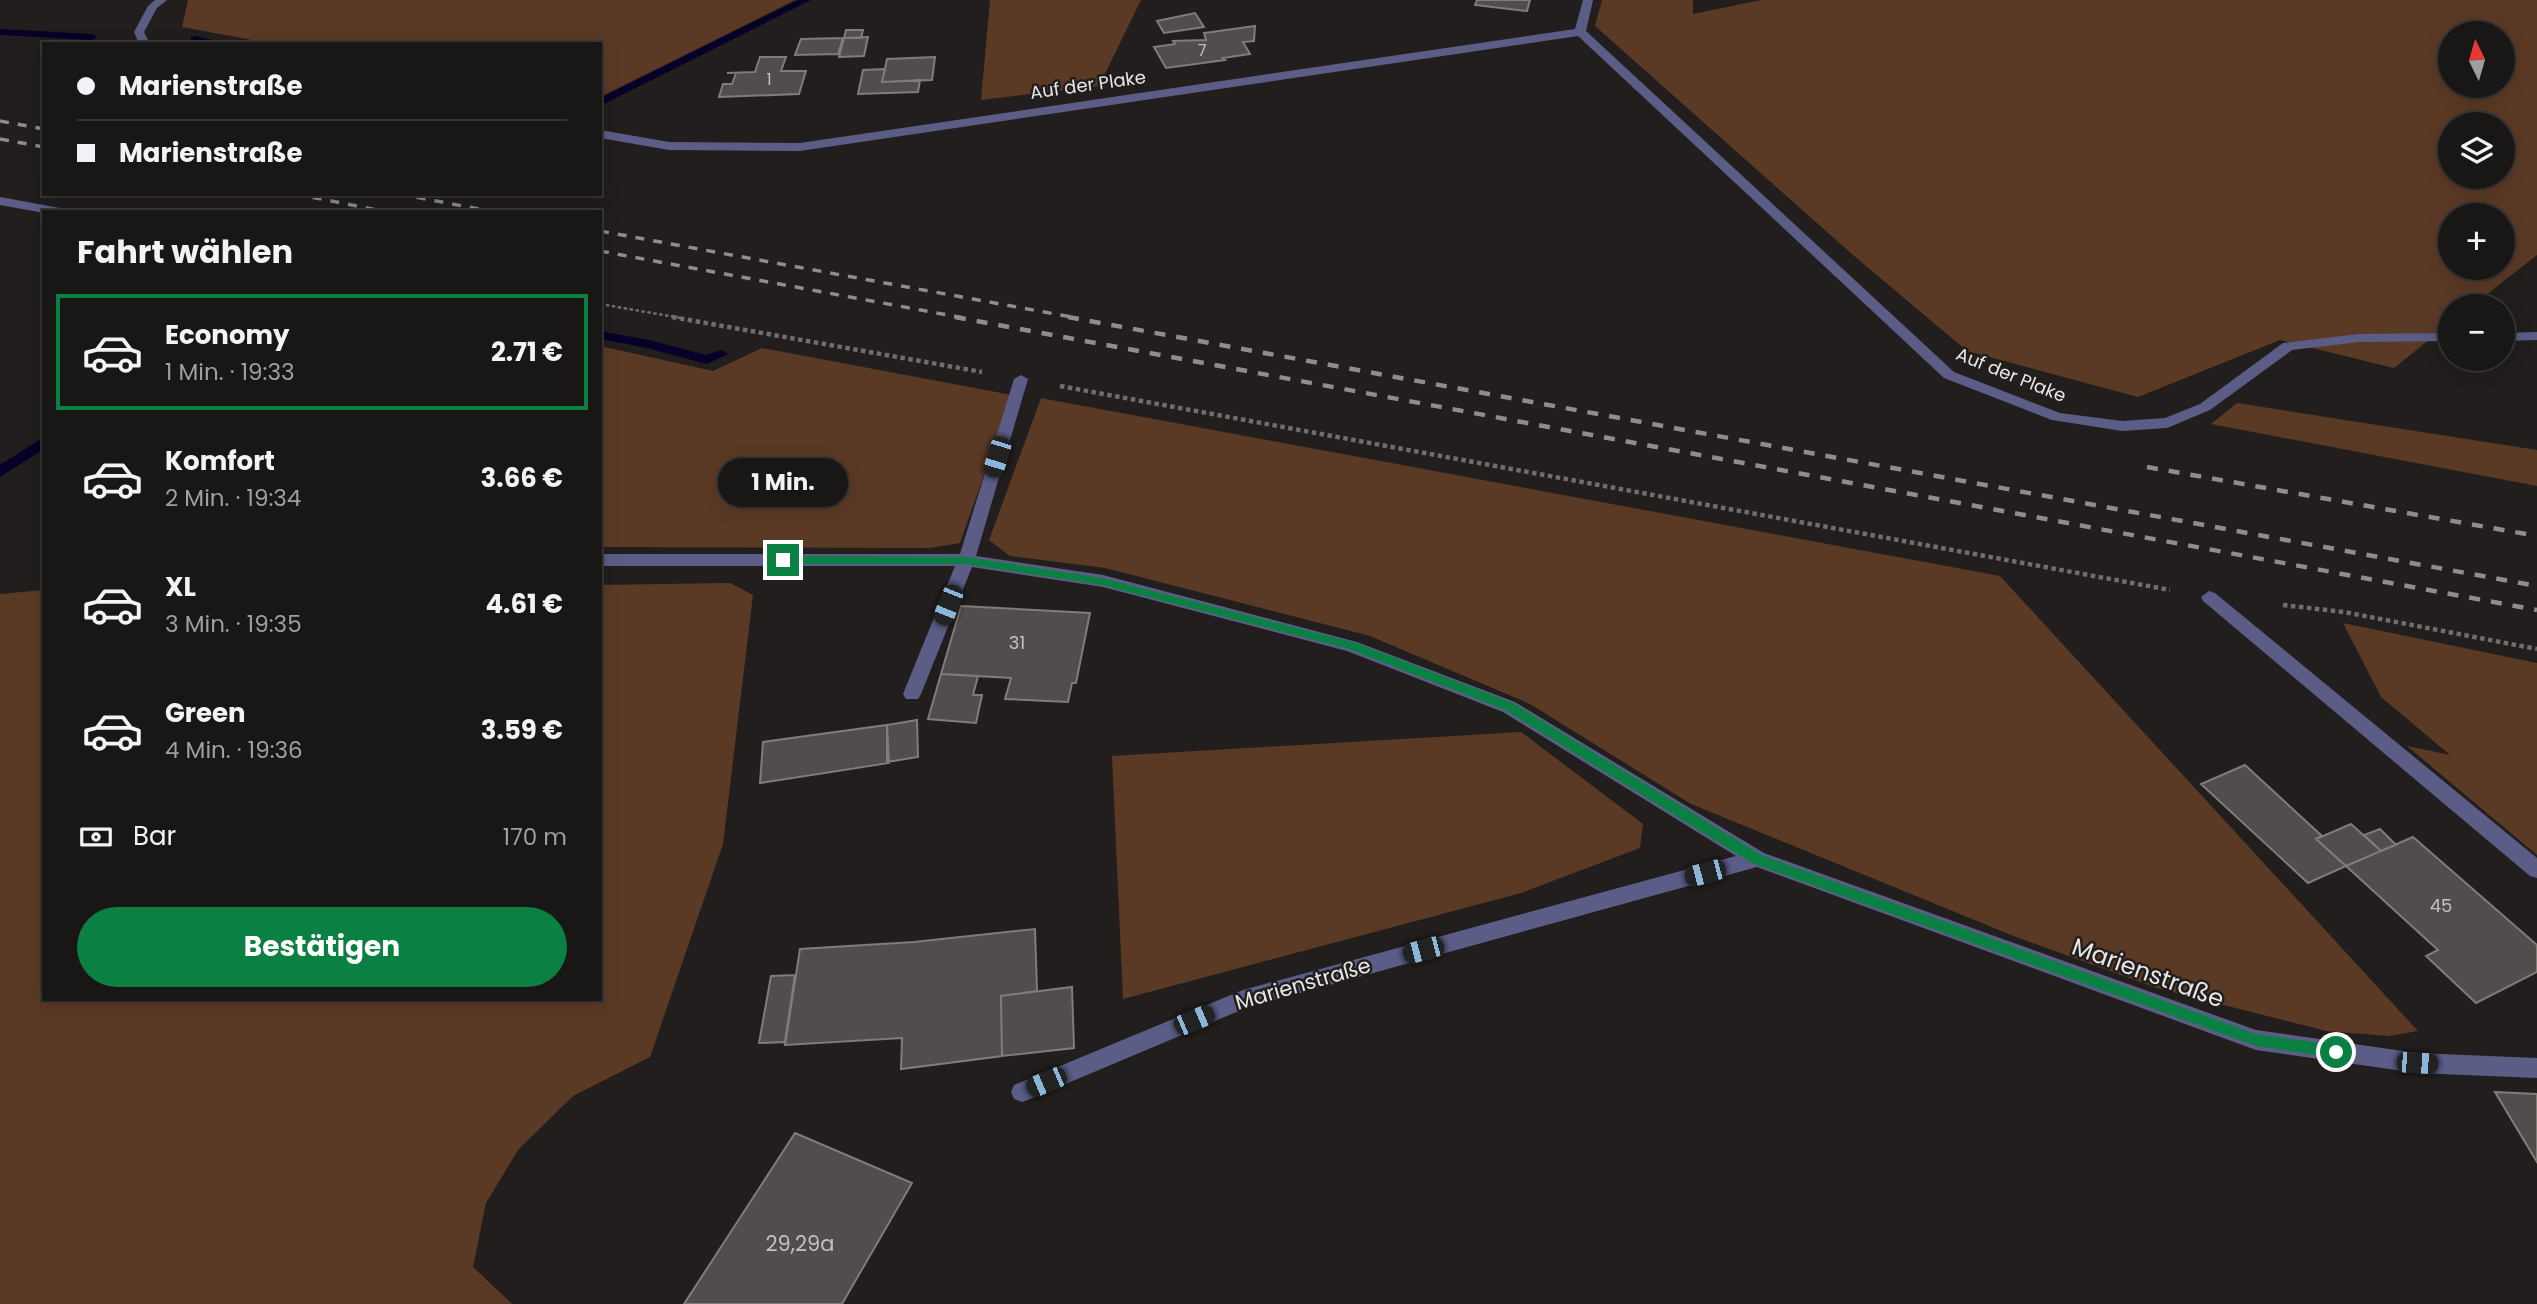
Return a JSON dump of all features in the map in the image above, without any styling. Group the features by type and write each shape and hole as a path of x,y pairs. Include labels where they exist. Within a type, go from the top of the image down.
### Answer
{"street":[{"path":"144,42 139,32 153,6 162,0"},
{"path":"1580,32 1588,0"},
{"name":"Auf der Plake","path":"602,134 669,146 800,147 1580,32 1949,374 2057,417 2122,426 2167,424 2205,407 2288,346 2359,338 2438,337"},
{"path":"0,201 50,210"},
{"path":"2515,337 2537,336"},
{"path":"912,694 966,561 1021,379"},
{"name":"Marienstraße","path":"602,560 966,561 1102,582 1364,650 1509,706 1757,859 2256,1040 2417,1063 2537,1068"},
{"path":"2209,597 2537,870"},
{"name":"Marienstraße","path":"1022,1092 1243,999 1757,859"}],"path":[{"path":"602,304 2209,597 2344,612 2537,649"}],"shaded area":[{"path":"188,0 795,0 602,96 602,42 262,42 182,27"},
{"path":"990,0 1141,0 1099,86 981,100"},
{"path":"1602,0 1693,0 1693,14 1761,0 2537,0 2537,255 2515,272 2515,203 2438,203 2438,280 2505,280 2487,294 2438,294 2438,333 2394,368 2280,340 2138,397 1967,351 1853,255 1595,26"},
{"path":"602,346 713,371 762,348 1012,395 960,543 930,548 602,547"},
{"path":"1041,398 2000,576 2418,1031 2389,1036 2326,1031 2157,988 2016,937 1691,804 1530,704 1370,636 1105,568 1010,556 989,540"},
{"path":"2237,403 2537,450 2537,486 2211,424"},
{"path":"730,583 753,595 723,844 650,1057 573,1096 518,1150 486,1203 473,1267 512,1304 0,1304 0,594 42,590 42,1001 602,1001 602,585"},
{"path":"2343,623 2537,663 2537,855 2407,746 2450,755 2381,697"},
{"path":"1521,732 1643,824 1640,848 1521,893 1123,999 1112,756"}],"building":[{"path":"1477,0 1530,0 1527,11 1475,5"},
{"path":"1195,13 1204,27 1164,33 1157,21"},
{"path":"1255,26 1254,41 1243,42 1250,54 1223,58 1225,60 1166,68 1154,47 1175,44 1173,41 1206,40 1204,33"},
{"path":"846,30 863,30 861,38 844,38"},
{"path":"868,37 864,56 839,57 844,38"},
{"path":"843,38 838,54 795,55 801,39"},
{"path":"760,57 786,57 781,71 806,71 799,94 719,97 723,84 732,84 736,73 727,73 755,72"},
{"path":"935,57 932,80 882,82 887,59"},
{"path":"885,69 882,82 920,80 918,92 858,94 863,70"},
{"path":"961,606 1090,613 1076,683 1072,683 1068,702 1005,699 1011,678 941,674"},
{"path":"941,674 978,676 973,695 982,695 976,723 928,719"},
{"path":"917,720 918,757 887,762 887,725"},
{"path":"887,725 889,763 760,783 763,742"},
{"path":"2245,765 2322,836 2316,839 2346,866 2308,883 2201,784"},
{"path":"2351,824 2381,851 2346,866 2316,839"},
{"path":"2380,829 2396,845 2381,851 2364,835"},
{"path":"2413,837 2537,945 2537,972 2476,1003 2426,956 2438,950 2346,866"},
{"path":"1035,929 1037,991 1001,996 1002,1056 901,1069 902,1038 785,1045 800,949 914,942"},
{"path":"795,975 785,1042 759,1043 771,976"},
{"path":"1072,987 1074,1048 1002,1056 1001,996"},
{"path":"2495,1092 2537,1094 2537,1162"},
{"path":"795,1133 912,1183 842,1304 684,1304"}],"waterway":[{"path":"602,102 806,0"},
{"path":"0,32 92,37"},
{"path":"195,39 211,42"},
{"path":"602,335 649,344 707,360 721,354"},
{"path":"0,472 42,443"}],"railway":[{"path":"0,121 42,129"},
{"path":"0,139 42,147"},
{"path":"305,196 378,210"},
{"path":"410,196 484,210"},
{"path":"602,231 1077,318"},
{"path":"602,251 964,318"},
{"path":"955,317 2537,610"},
{"path":"1068,317 2537,586"},
{"path":"2147,467 2537,536"}],"route":[{"path":"783,560 966,561 1102,582 1352,646 1509,706 1757,859 2256,1040 2336,1052"}]}
